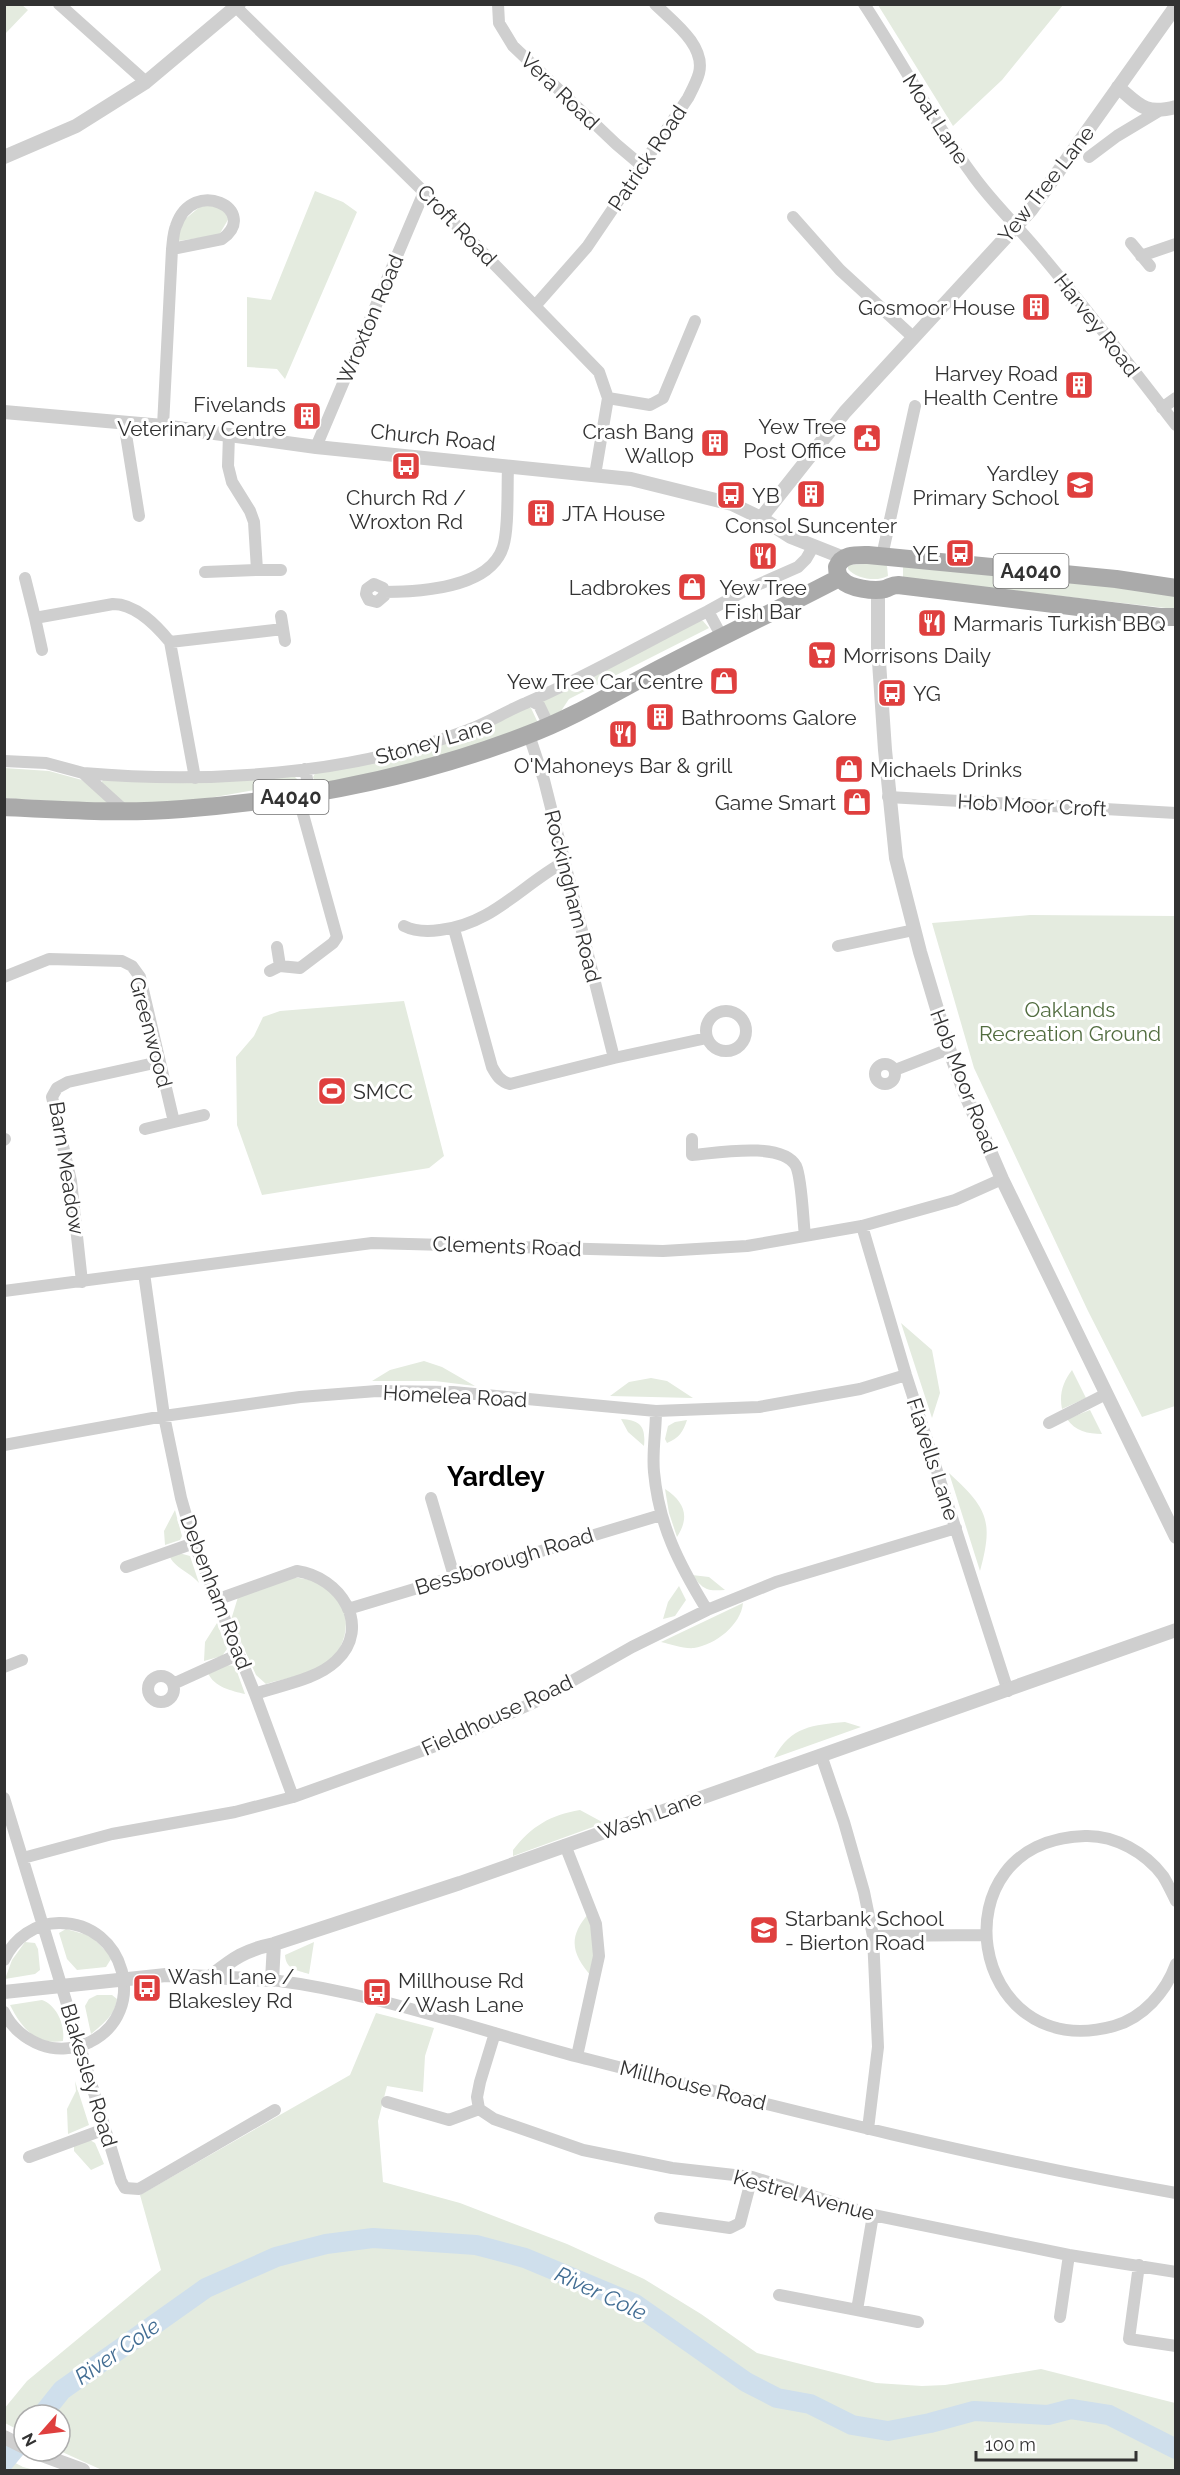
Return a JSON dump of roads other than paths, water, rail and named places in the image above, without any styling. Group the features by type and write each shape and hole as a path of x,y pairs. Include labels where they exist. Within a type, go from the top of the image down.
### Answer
{"main road":[{"name":"Church Road","path":"844,558 855,555 884,556 1116,579 1176,588"},
{"path":"884,556 895,569 895,576 885,587"},
{"path":"839,578 837,567 844,558"},
{"name":"A4040","path":"839,578 860,588 885,587 1176,617"},
{"name":"Stoney Lane","path":"4,807 125,811 181,809 304,795 422,771 529,735 549,726 839,578"}],"street":[{"path":"59,4 146,82"},
{"name":"Vera Road","path":"498,4 499,22 513,46 642,166"},
{"name":"Patrick Road","path":"535,306 587,247 688,98 699,73 699,59 694,47 655,4"},
{"name":"Moat Lane","path":"864,4 948,141 993,202 1017,225"},
{"path":"4,157 76,126 146,82 237,6"},
{"name":"Croft Road","path":"237,6 424,192 599,372 608,398"},
{"name":"Yew Tree Lane","path":"761,518 845,412 1044,193 1176,6"},
{"path":"1118,87 1143,109 1157,112"},
{"path":"1089,156 1157,112 1176,107"},
{"name":"Wroxton Road","path":"316,447 424,192"},
{"path":"163,426 172,249 176,227 180,216 188,208 207,199 221,201 227,207 233,220 233,226 222,239 172,249"},
{"path":"793,217 840,270 913,337"},
{"name":"Harvey Road","path":"1017,225 1083,304 1176,425"},
{"path":"1131,243 1150,266"},
{"path":"1141,256 1176,244"},
{"path":"595,475 608,398 650,405 663,398 695,321"},
{"path":"1162,408 1176,398"},
{"path":"884,556 915,406"},
{"name":"Church Road","path":"4,412 163,426 316,447 631,479 732,504 813,547 844,558"},
{"path":"124,422 139,516"},
{"path":"229,434 228,466 232,482 254,522 257,570"},
{"path":"384,592 405,592 461,583 474,578 494,562 504,544 508,468"},
{"path":"4,761 46,763 83,773 195,778 305,769 423,746 471,729 531,701 747,590 798,567 806,560 813,547"},
{"path":"205,572 281,570"},
{"path":"25,578 42,650"},
{"name":"Hob Moor Road","path":"885,587 878,647 888,797 896,858 914,930 949,1049 964,1091 1002,1179 1176,1537"},
{"path":"35,618 122,604 148,620 170,642 195,778"},
{"path":"708,611 722,637"},
{"path":"170,642 283,628"},
{"path":"531,701 539,705 549,726"},
{"name":"Rockingham Road","path":"529,735 544,780 614,1058"},
{"path":"277,947 275,968 300,968 338,937 304,795 305,769"},
{"path":"83,773 109,794 125,811"},
{"name":"Hob Moor Croft","path":"888,797 1176,813"},
{"path":"404,926 413,931 454,929 477,921 511,900 544,873 564,862"},
{"path":"454,929 492,1067 497,1078 510,1084 707,1038"},
{"path":"838,946 914,930"},
{"name":"Greenwood","path":"4,977 49,959 127,962 132,966 140,977 174,1122"},
{"path":"895,1070 949,1049"},
{"name":"Barn Meadow","path":"82,1281 71,1181 52,1097 57,1088 68,1082 159,1062"},
{"path":"145,1129 204,1115"},
{"path":"692,1139 692,1155 757,1150 781,1154 790,1159 798,1174 805,1236"},
{"name":"Clements Road","path":"4,1291 372,1243 663,1251 747,1246 862,1226 955,1200 1002,1179"},
{"name":"Flavells Lane","path":"862,1226 906,1375 1008,1691"},
{"name":"Debenham Road","path":"144,1273 164,1416 181,1498 194,1543 255,1694 293,1797"},
{"name":"Homelea Road","path":"4,1444 164,1416 300,1397 377,1391 453,1392 656,1411 759,1407 860,1389 906,1375"},
{"path":"1049,1423 1106,1394"},
{"path":"656,1411 654,1470 661,1515 681,1568 707,1610"},
{"path":"431,1498 454,1576"},
{"name":"Bessborough Road","path":"348,1609 661,1515"},
{"name":"Fieldhouse Road","path":"23,1858 112,1834 235,1812 293,1797 449,1741 535,1702 632,1647 707,1610 776,1582 956,1528"},
{"path":"126,1567 194,1543"},
{"path":"216,1600 297,1571 308,1572 330,1583 344,1599 352,1630 349,1641 338,1659 320,1672 255,1694"},
{"name":"Wash Lane","path":"211,1977 245,1951 274,1944 565,1845 1176,1630"},
{"path":"173,1684 239,1654"},
{"path":"4,1666 22,1660"},
{"path":"820,1755 844,1822 864,1892 873,1936 878,2047 868,2128"},
{"name":"Blakesley Road","path":"4,1798 125,2188 139,2189 275,2110"},
{"path":"1176,1901 1163,1877 1144,1857 1121,1842 1094,1836 1066,1836 1040,1845 1017,1860 999,1882 988,1907 985,1935 988,1959 997,1981 1011,2000 1029,2015 1051,2026 1074,2031 1098,2030 1121,2024 1142,2012 1159,1996 1176,1964"},
{"path":"565,1845 597,1924 599,1956 577,2056"},
{"path":"4,1960 22,1936 43,1925 69,1923 92,1931 107,1942 117,1957 124,1981 120,2008 114,2020 95,2039 80,2046 58,2049 33,2042 14,2027 4,2012"},
{"path":"873,1936 985,1935"},
{"path":"272,1980 274,1944"},
{"path":"4,1992 166,1975 211,1977"},
{"name":"Millhouse Road","path":"211,1977 315,1985 405,2007 577,2056 868,2128 1097,2179 1176,2193"},
{"path":"387,2102 449,2120 479,2109 477,2097 480,2082 495,2033"},
{"name":"Kestrel Avenue","path":"479,2109 494,2119 583,2150 672,2168 752,2177 873,2214 1069,2255 1176,2272"},
{"path":"28,2157 105,2129"},
{"path":"660,2218 730,2228 740,2223 752,2177"},
{"path":"858,2310 873,2214"},
{"path":"1060,2317 1069,2255"},
{"path":"1139,2265 1130,2339 1176,2346"},
{"path":"779,2295 918,2322"},
{"path":"64,2463 83,2470"}],"waterway":[{"name":"River Cole","path":"52,2403 62,2390 206,2288 276,2257 326,2244 373,2238 476,2245 525,2258 635,2304 746,2382 777,2398 810,2404 852,2425 888,2431 974,2411 1048,2415 1071,2409 1109,2415 1176,2449"},
{"name":"River Cole","path":"4,2462 12,2452"}],"place":[{"name":"Gosmoor House","path":"1036,307"},
{"name":"Harvey Road Health Centre","path":"1079,385"},
{"name":"Fivelands Veterinary Centre","path":"307,416"},
{"name":"Yew Tree Post Office","path":"867,438"},
{"name":"Crash Bang Wallop","path":"715,443"},
{"name":"Church Rd / Wroxton Rd","path":"406,466"},
{"name":"Yardley Primary School","path":"1080,485"},
{"name":"Consol Suncenter","path":"811,494"},
{"name":"YB","path":"731,495"},
{"name":"JTA House","path":"541,513"},
{"name":"YE","path":"960,553"},
{"name":"Yew Tree Fish Bar","path":"763,556"},
{"name":"Ladbrokes","path":"692,587"},
{"name":"Marmaris Turkish BBQ","path":"932,623"},
{"name":"Morrisons Daily","path":"822,655"},
{"name":"Yew Tree Car Centre","path":"724,681"},
{"name":"YG","path":"892,693"},
{"name":"Bathrooms Galore","path":"660,717"},
{"name":"O'Mahoneys Bar & grill","path":"623,734"},
{"name":"Michaels Drinks","path":"849,769"},
{"name":"Game Smart","path":"857,802"},
{"name":"SMCC","path":"332,1091"},
{"name":"Starbank School - Bierton Road","path":"764,1930"},
{"name":"Wash Lane / Blakesley Rd","path":"147,1988"},
{"name":"Millhouse Rd / Wash Lane","path":"377,1992"}],"district":[{"name":"Yardley","path":"496,1476"}],"park label":[{"name":"Oaklands Recreation Ground","path":"1070,1021"}]}
